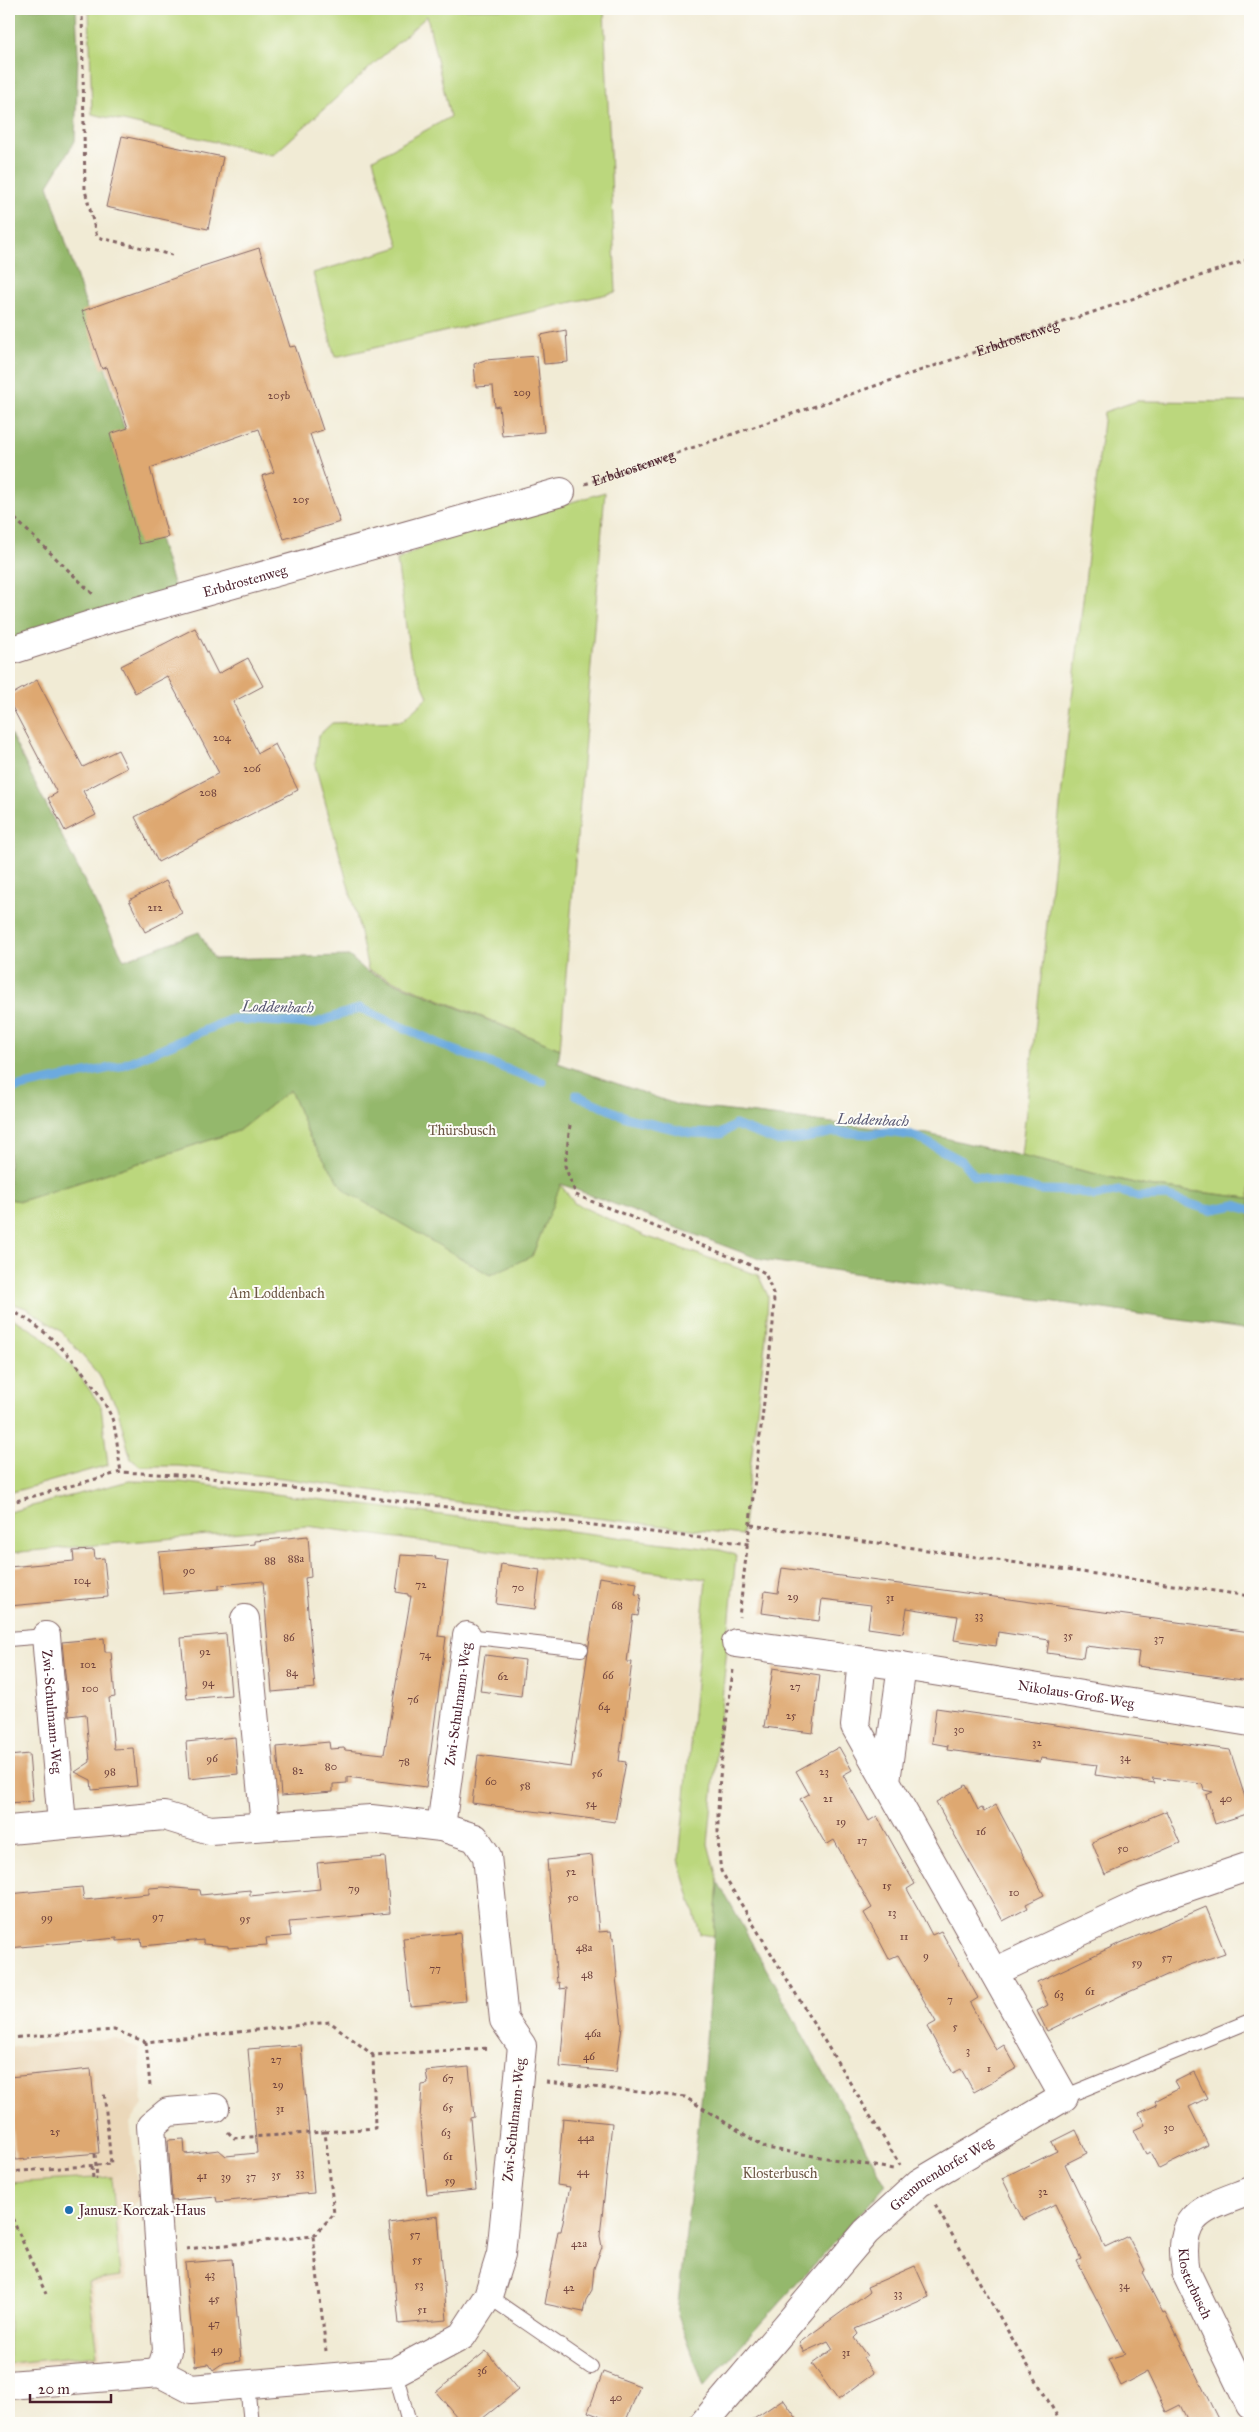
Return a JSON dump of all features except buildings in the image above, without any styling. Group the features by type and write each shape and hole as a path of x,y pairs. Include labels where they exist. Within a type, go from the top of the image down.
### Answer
{"street":[{"name":"Erbdrostenweg","path":"9,651 109,619 561,492"},
{"path":"245,1619 265,1826"},
{"name":"Zwi-Schulmann-Weg","path":"46,1636 62,1824"},
{"name":"Zwi-Schulmann-Weg","path":"441,1826 467,1636"},
{"name":"Nikolaus-Groß-Weg","path":"736,1643 902,1666 1250,1722"},
{"path":"862,1660 855,1726 1064,2097"},
{"path":"886,1781 902,1666"},
{"name":"Zwi-Schulmann-Weg","path":"9,1830 164,1816 210,1830 371,1819 441,1826 475,1838 487,1856 504,2020 522,2046 501,2254 488,2296 462,2336 395,2372 191,2389 160,2373"},
{"path":"994,1972 1144,1902 1250,1866"},
{"name":"Gremmendorfer Weg","path":"704,2423 911,2177 1064,2097"},
{"path":"9,2385 160,2373 167,2351 158,2252 151,2126 168,2112 215,2108"},
{"name":"Klosterbusch","path":"1250,2191 1208,2208 1193,2218 1185,2232 1182,2252 1186,2272 1250,2405"}],"lane":[{"name":"Zwi-Schulmann-Weg","path":"9,1638 46,1636"},
{"name":"Zwi-Schulmann-Weg","path":"467,1636 581,1649"},
{"name":"Gremmendorfer Weg","path":"1064,2097 1250,2021"},
{"path":"488,2296 592,2368"},
{"path":"395,2372 409,2423"},
{"path":"247,2385 251,2423"}],"path":[{"path":"82,9 85,190 98,237 172,255"},
{"name":"Erbdrostenweg","path":"561,492 1250,259"},
{"path":"9,513 97,597 109,619"},
{"path":"565,1166 570,1127"},
{"path":"9,1310 41,1328 80,1368 112,1417 121,1472"},
{"path":"9,1503 121,1472 194,1476 748,1544"},
{"path":"751,1525 1250,1596"},
{"path":"9,2038 114,2030 146,2042 330,2022 373,2055 522,2046 536,2081 685,2097 766,2148 911,2177 927,2192 1061,2423"},
{"path":"146,2042 150,2086"},
{"path":"215,2108 218,2121 234,2138 375,2128 373,2055"},
{"path":"9,2172 112,2164 104,2091"},
{"path":"158,2252 313,2236 334,2214 325,2132"},
{"path":"92,2166 93,2178 97,2178 95,2154"},
{"path":"9,2211 46,2294"},
{"path":"313,2236 329,2378"}],"shaded area":[{"name":"Janusz-Korczak-Haus","path":"114,2038 139,2049 143,2105 130,2123 139,2199 120,2221 126,2281 93,2285 101,2359 9,2368 9,2047"}],"green space":[{"path":"9,9 76,9 78,55 75,141 48,185 176,593 9,658"},
{"path":"89,9 604,9 616,292 335,357 313,273 399,247 373,159 450,117 427,16 273,155 92,114"},
{"path":"1137,401 1250,402 1250,1198 1147,1186 1021,1156 1104,412"},
{"path":"605,492 560,1049 368,970 356,914 315,765 318,736 332,723 402,721 428,697 410,656 397,560 423,547"},
{"name":"Thürsbusch","path":"9,731 124,960 199,932 214,959 349,956 366,971 560,1049 558,1063 678,1105 928,1134 1147,1186 1250,1198 1250,1330 762,1260 561,1184 532,1256 490,1275 345,1191 310,1138 290,1090 238,1131 21,1201 9,1199"},
{"name":"Am Loddenbach","path":"290,1090 310,1138 532,1256 560,1184 574,1203 645,1236 758,1275 768,1296 766,1336 742,1535 458,1502 179,1466 140,1466 131,1459 117,1407 99,1375 61,1331 26,1308 9,1302 9,1199 21,1201 238,1131"},
{"path":"9,1316 40,1335 77,1372 101,1406 108,1465 9,1493"},
{"path":"129,1481 180,1482 720,1550 736,1555 708,1844 718,1882 714,1936 700,1934 679,1859 706,1579 307,1526 9,1553 9,1512"},
{"name":"Klosterbusch","path":"718,1882 886,2185 704,2386 677,2312 702,2093"},
{"path":"112,2177 120,2277 88,2282 97,2355 9,2363 9,2183"}],"waterway":[{"name":"Loddenbach","path":"9,1089 120,1066 232,1019 313,1024 360,1008 451,1049 543,1082"},
{"name":"Loddenbach","path":"576,1095 628,1118 690,1133 721,1134 735,1125 777,1141 806,1138 833,1132 869,1134 888,1132 915,1136 962,1161 974,1176 1041,1190 1076,1191 1094,1196 1119,1191 1138,1197 1166,1196 1209,1210 1235,1205 1250,1210"}],"place":[{"name":"Janusz-Korczak-Haus","path":"69,2210"}]}
